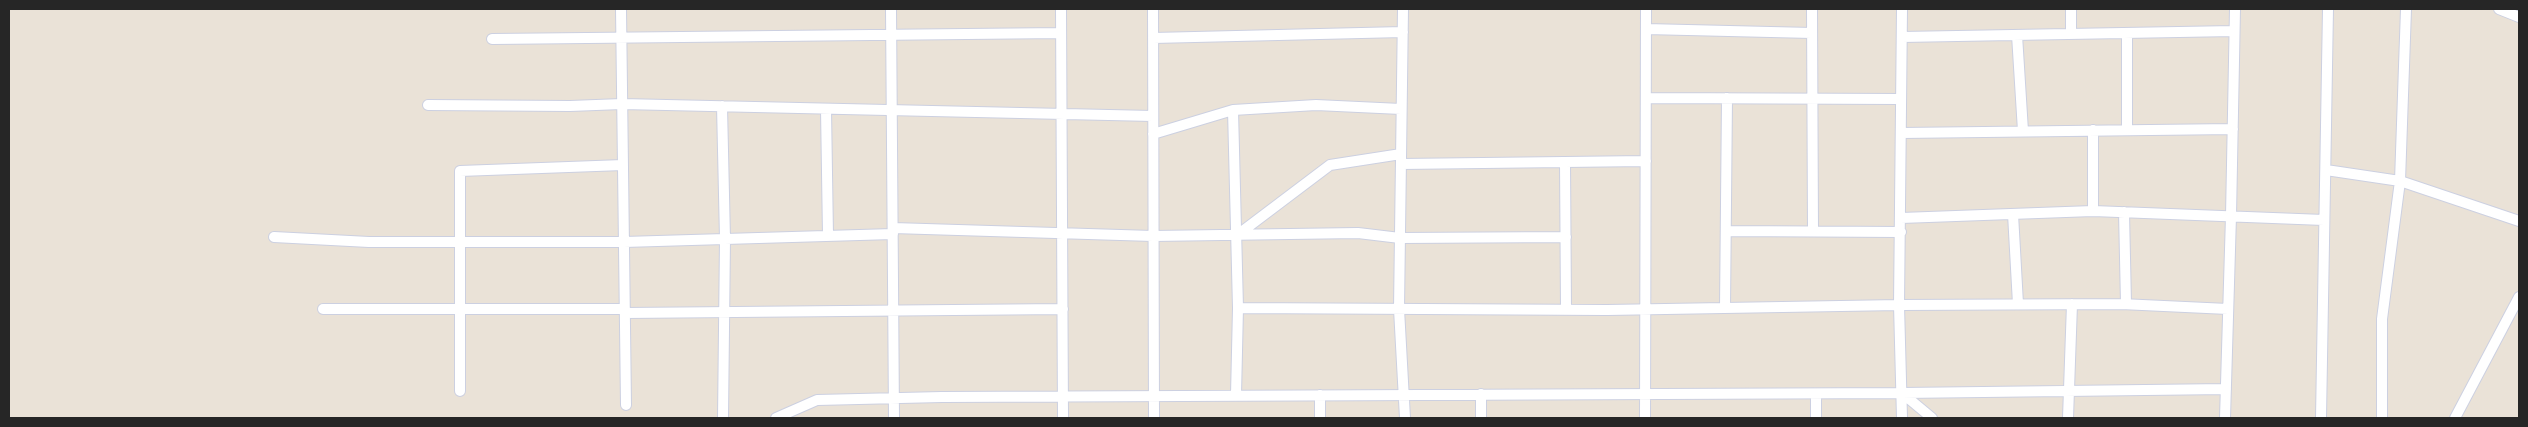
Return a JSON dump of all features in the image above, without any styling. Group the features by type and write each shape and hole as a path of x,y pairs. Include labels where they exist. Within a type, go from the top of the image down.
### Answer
{"street":[{"path":"621,9 626,405"},
{"path":"891,9 894,418"},
{"path":"1061,9 1063,418"},
{"path":"1153,9 1154,418"},
{"path":"1403,9 1399,309 1405,418"},
{"path":"1645,418 1646,9"},
{"path":"1812,9 1813,231"},
{"path":"1902,9 1900,305 1902,418"},
{"path":"2070,9 2071,34"},
{"path":"2225,418 2232,216 2234,9"},
{"path":"2321,418 2328,9"},
{"path":"2382,418 2382,319 2400,181 2406,9"},
{"path":"2499,9 2519,17"},
{"path":"1646,29 1812,33"},
{"path":"1902,37 2234,31"},
{"path":"1153,38 1402,32"},
{"path":"492,39 1061,33"},
{"path":"2127,33 2127,130"},
{"path":"2017,35 2023,131"},
{"path":"1646,98 1902,99"},
{"path":"1725,308 1727,98"},
{"path":"428,105 570,106 622,104 1153,116"},
{"path":"1153,134 1233,110 1316,105 1401,109"},
{"path":"722,106 725,239 723,418"},
{"path":"826,109 828,236"},
{"path":"1233,110 1238,308 1236,395"},
{"path":"1901,132 2233,129"},
{"path":"2093,130 2094,211"},
{"path":"1236,236 1330,165 1401,159 1565,162 1646,161"},
{"path":"1565,162 1566,310"},
{"path":"460,391 460,171 623,165"},
{"path":"2326,170 2400,181 2519,221"},
{"path":"1901,218 2094,211 2324,220"},
{"path":"2124,212 2126,304"},
{"path":"2013,214 2018,304"},
{"path":"274,237 369,242 624,242 828,236 893,231 1153,236 1358,233 1400,238 1566,237"},
{"path":"1726,231 1901,232"},
{"path":"2455,418 2519,297"},
{"path":"2068,418 2072,304"},
{"path":"1238,308 1645,310 1900,305 2126,304 2228,309"},
{"path":"323,309 724,312 1063,309"},
{"path":"776,418 817,400 894,398 1154,395 1816,394 2226,389"},
{"path":"1902,393 1932,418"},
{"path":"1481,394 1481,418"},
{"path":"1816,394 1816,418"},
{"path":"1320,395 1320,418"}]}
